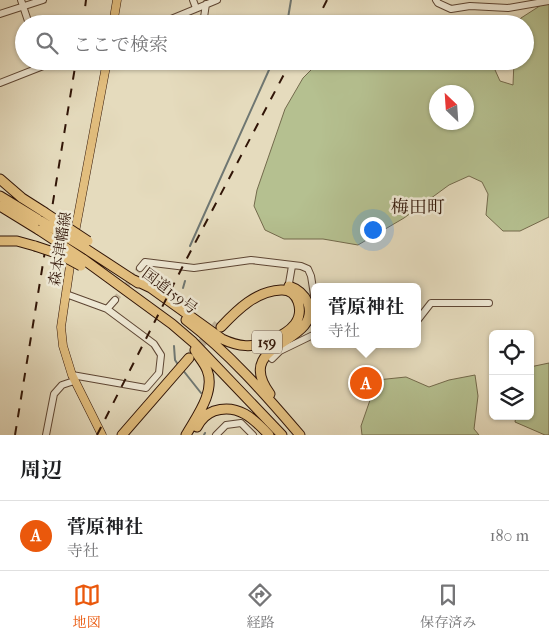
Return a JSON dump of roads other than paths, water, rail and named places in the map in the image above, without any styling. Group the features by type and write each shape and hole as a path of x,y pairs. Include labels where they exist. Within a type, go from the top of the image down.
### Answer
{"highway":[{"name":"159","path":"0,179 22,198 41,221"},
{"name":"国道159号","path":"0,196 41,221 87,245 100,258 134,280 192,325 227,356 300,435"},
{"name":"国道159号","path":"0,206 41,221 82,262 172,324 192,342 282,435"},
{"name":"159","path":"0,240 17,241 82,262"},
{"name":"159","path":"134,280 152,288 230,343 245,347 276,339 294,326 300,314 299,305 289,288"},
{"name":"159","path":"289,288 303,294 309,307 307,319 300,330 270,350 263,358 261,367 262,379 266,387 305,435"},
{"path":"219,326 254,298 289,288"},
{"name":"159","path":"186,435 206,397 209,382 208,372 195,352 192,342"},
{"path":"122,435 191,360 128,435"},
{"path":"192,435 200,421 208,413 229,408 239,410 249,416 269,435"}],"main road":[{"path":"114,15 117,0"},
{"name":"森本津幡線","path":"102,435 73,378 63,346 61,327 75,232 105,70"}],"street":[{"path":"0,14 22,3 43,0"},
{"path":"193,0 196,8"},
{"path":"184,15 217,0"},
{"path":"436,0 438,3 451,9 470,6 508,8 549,1"},
{"path":"22,3 26,15"},
{"path":"204,15 206,4"},
{"path":"0,83 28,70"},
{"path":"140,268 145,262 194,268 251,260 300,266 308,269 312,283"},
{"path":"289,288 292,266"},
{"path":"46,435 54,394 62,385 73,378 146,388 159,373 161,355 154,344 107,309 66,294"},
{"path":"107,309 116,300"},
{"path":"421,316 432,303 489,303"},
{"path":"272,359 280,351 311,336"},
{"path":"216,435 226,424 241,423 253,435"}],"waterway":[{"path":"288,15 291,0"},
{"path":"190,246 269,70"},
{"path":"183,288 185,281"},
{"path":"174,346 175,360 179,366"},
{"path":"182,369 201,393"}],"tunnel":[{"path":"115,300 140,268"},
{"path":"189,358 218,324"}],"railway":[{"path":"84,15 86,0"},
{"path":"320,15 327,0"},
{"path":"15,435 75,70"},
{"path":"97,435 185,262 286,70"}],"place":[{"name":"菅原神社","path":"366,383"}],"district":[{"name":"梅田町","path":"418,207"}]}
